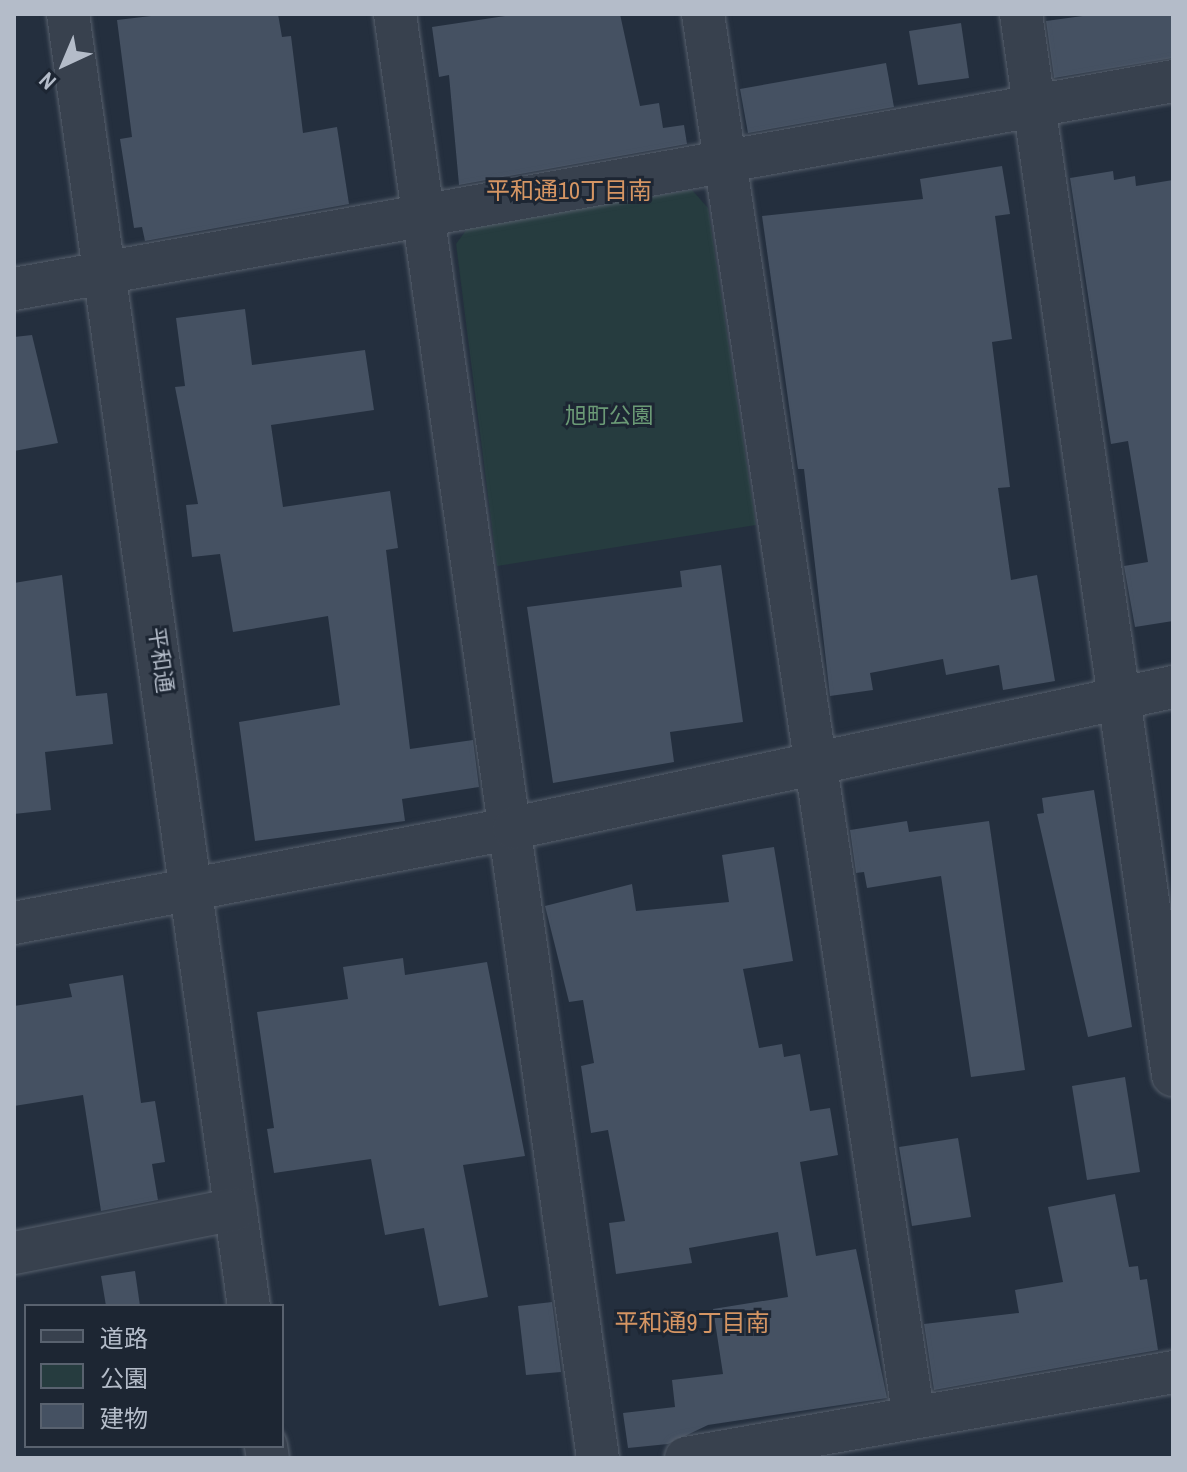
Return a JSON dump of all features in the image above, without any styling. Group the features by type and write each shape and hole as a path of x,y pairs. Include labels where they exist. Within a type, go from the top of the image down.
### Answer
{"street":[{"name":"平和通","path":"68,14 185,831 186,893 249,1304"},
{"path":"395,14 514,828 598,1458"},
{"path":"703,14 913,1413"},
{"path":"1021,14 1173,1075"},
{"path":"14,289 424,211 1032,102 1173,81"},
{"path":"14,923 186,893 514,828 1173,687"},
{"path":"14,1253 236,1209"},
{"path":"686,1458 913,1413 1173,1372"}],"green space":[{"name":"旭町公園","path":"692,190 708,208 756,525 497,566 456,244 470,225"}],"building":[{"path":"168,14 278,14 282,37 291,36 303,133 337,127 349,204 145,241 142,227 134,228 120,139 132,137 117,20"},
{"path":"518,14 620,14 640,106 659,103 663,128 684,125 687,144 459,185 449,75 439,77 432,27"},
{"path":"1097,14 1173,14 1173,58 1054,78 1046,21"},
{"path":"961,23 969,78 918,85 909,31"},
{"path":"886,63 894,107 748,133 740,89"},
{"path":"1002,166 1010,214 995,216 1012,339 992,342 1010,487 998,488 1011,580 1037,575 1055,681 1003,690 999,665 946,675 943,659 870,673 873,690 830,696 804,469 798,469 762,216 923,199 920,179"},
{"path":"1113,171 1114,180 1135,176 1136,186 1173,180 1173,621 1135,627 1124,566 1148,562 1128,441 1111,444 1070,178"},
{"path":"245,309 252,365 365,350 374,410 271,425 283,507 390,491 398,548 386,550 410,749 473,740 479,787 402,799 405,821 255,841 239,722 340,705 328,616 233,632 220,554 192,557 186,505 198,504 175,387 185,386 176,318"},
{"path":"32,335 58,443 14,451 14,337"},
{"path":"721,565 743,722 670,732 674,762 553,783 527,607 682,587 680,571"},
{"path":"62,575 76,696 107,693 113,744 45,752 51,810 14,814 14,583"},
{"path":"1094,790 1132,1027 1088,1037 1037,814 1044,813 1042,798"},
{"path":"907,821 909,832 989,821 1025,1070 971,1077 941,876 867,888 864,872 856,873 850,830"},
{"path":"774,847 793,961 743,969 759,1048 782,1044 784,1057 800,1054 810,1111 830,1108 838,1155 800,1162 816,1256 856,1249 887,1398 708,1425 668,1444 628,1448 623,1413 675,1407 672,1380 723,1374 713,1309 788,1297 778,1232 689,1248 692,1263 616,1274 609,1223 625,1221 608,1130 591,1133 581,1066 594,1063 583,1000 569,1002 545,906 632,884 636,911 729,902 722,855"},
{"path":"403,958 405,975 487,962 525,1156 463,1165 488,1297 439,1306 424,1228 385,1235 371,1159 274,1173 267,1129 274,1128 257,1012 348,999 343,967"},
{"path":"123,975 141,1103 155,1101 165,1162 152,1164 158,1200 101,1211 83,1095 14,1106 14,1006 72,997 69,984"},
{"path":"1125,1077 1140,1172 1087,1180 1072,1086"},
{"path":"958,1138 971,1217 912,1226 899,1147"},
{"path":"1115,1194 1129,1267 1138,1266 1140,1280 1147,1279 1158,1350 934,1390 924,1324 1019,1313 1015,1290 1063,1282 1048,1207"},
{"path":"135,1271 140,1304 106,1304 101,1276"},
{"path":"552,1302 561,1372 526,1375 518,1306"}],"district":[{"name":"平和通10丁目南","path":"569,191"},
{"name":"平和通9丁目南","path":"692,1323"}]}
